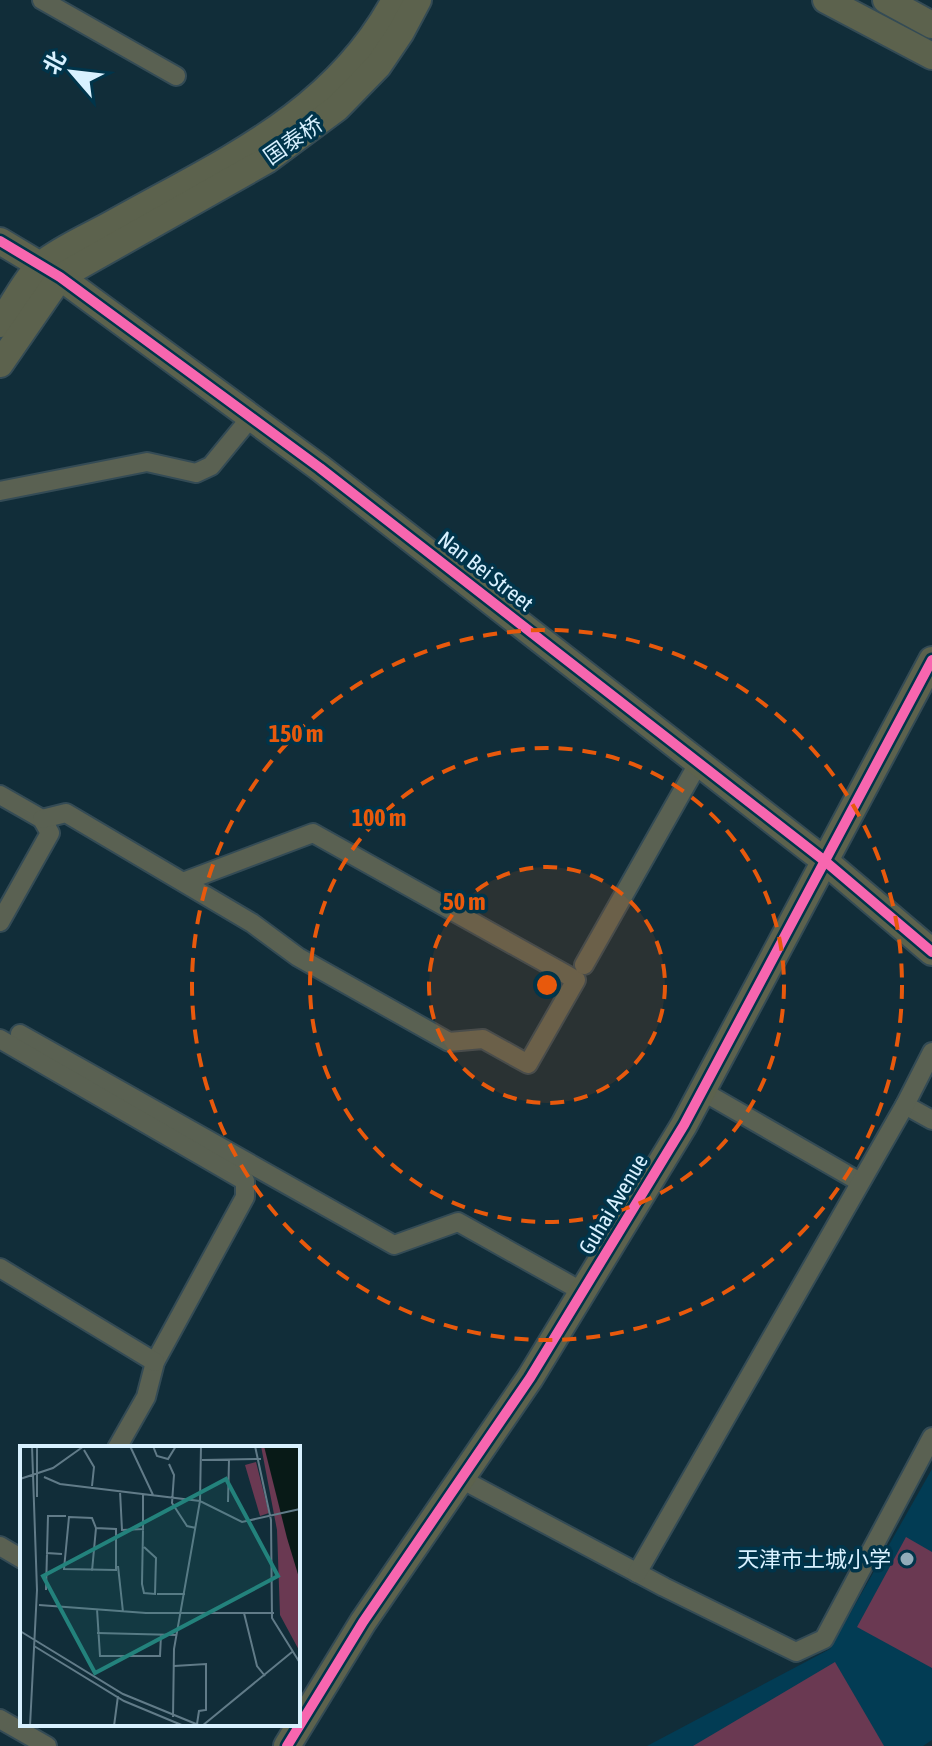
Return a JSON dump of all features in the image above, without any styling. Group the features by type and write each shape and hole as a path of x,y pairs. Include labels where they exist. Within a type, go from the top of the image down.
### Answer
{"street":[{"path":"42,0 176,76"},
{"name":"国泰桥","path":"128,228 319,97 361,54 395,0"},
{"name":"国泰桥","path":"128,228 164,217 267,160 327,117 378,66 418,0"},
{"path":"826,0 932,56"},
{"path":"886,0 932,25"},
{"path":"0,324 50,271 128,228"},
{"name":"Nan Bei Street","path":"0,241 50,271 252,416 826,862 932,952"},
{"path":"0,364 50,271"},
{"path":"0,491 147,462 196,473 211,466 252,416"},
{"name":"Guhai Avenue","path":"300,1725 363,1622 530,1378 583,1292 702,1091 932,660"},
{"path":"584,965 699,762"},
{"path":"0,795 42,819 50,833 0,922"},
{"path":"42,819 66,813 252,923 298,957 449,1042 483,1039 528,1064 576,980 313,833 183,882"},
{"path":"20,1034 394,1245 458,1222 583,1292"},
{"path":"0,1039 245,1181 245,1197 155,1362 146,1397 118,1446"},
{"path":"637,1573 905,1105 932,1052"},
{"path":"702,1091 860,1182"},
{"path":"905,1105 932,1120"},
{"path":"0,1268 155,1362"},
{"path":"461,1479 637,1573 796,1652 824,1639 932,1437"},
{"path":"0,1546 20,1558"},
{"path":"0,1719 47,1746"},
{"name":"Guhai Avenue","path":"287,1746 299,1726"}],"shaded area":[{"name":"天津市土城小学","path":"932,1469 932,1740 923,1746 647,1746 830,1649"},
{"path":"906,1537 932,1552 932,1668 857,1627"},
{"path":"835,1662 884,1746 693,1746"}],"cycle path":[{"path":"0,241 60,277 320,468 826,862 932,952"},
{"path":"300,1725 363,1622 530,1378 684,1125 932,660"},
{"path":"287,1746 299,1726"}],"place":[{"name":"天津市土城小学","path":"907,1559"}]}
